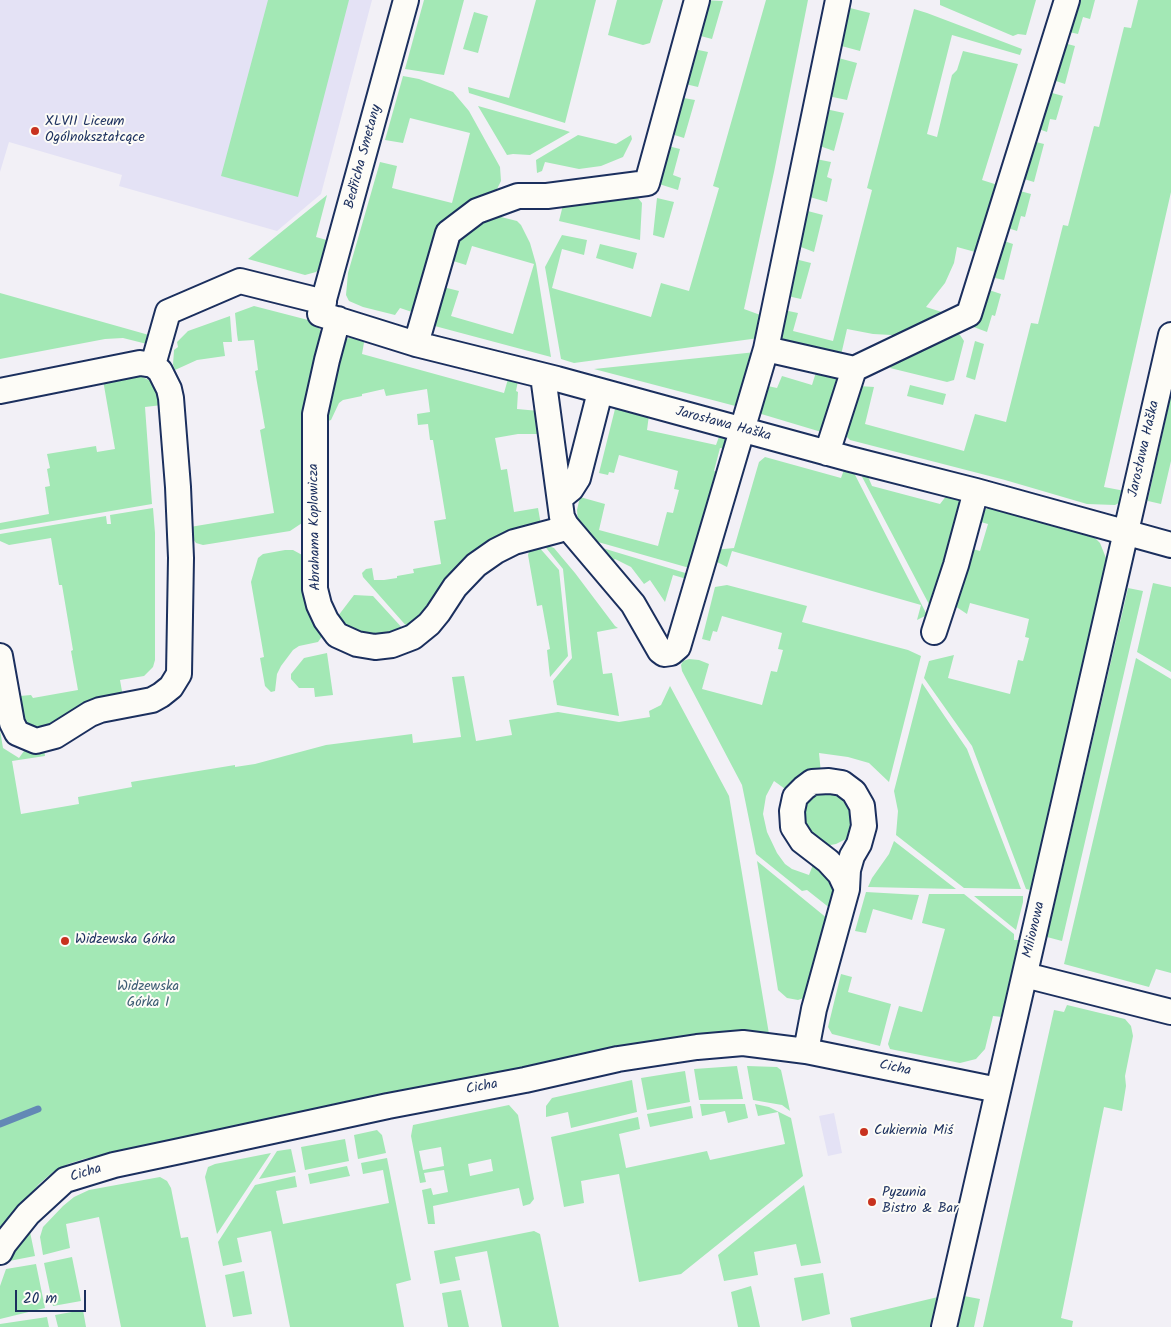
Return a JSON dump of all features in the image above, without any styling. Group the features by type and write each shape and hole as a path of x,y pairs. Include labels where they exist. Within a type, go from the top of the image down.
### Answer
{"street":[{"name":"Bedřicha Smetany","path":"327,312 406,0"},
{"path":"416,344 448,233 477,211 518,196 547,196 647,183 697,0"},
{"path":"543,376 562,517 633,604 660,651 664,654 671,653 678,647 766,348 838,0"},
{"path":"766,348 854,369 969,314 1066,0"},
{"name":"Jarosława Haška","path":"153,365 168,312 240,282 416,344 976,491 1171,546"},
{"name":"Abrahama Koplowicza","path":"327,312 326,360 315,414 314,564 315,589 319,605 336,635 357,644 375,647 404,642 414,637 430,624 455,587 476,565 496,551 514,542 559,530 566,524"},
{"name":"Jarosława Haška","path":"1127,533 1171,335"},
{"path":"0,391 140,363 153,365 160,371 169,389 178,488 181,558 179,674 171,687 152,700 100,710 90,714 55,736 36,742 17,733 12,723 0,656"},
{"path":"827,453 854,369"},
{"path":"560,498 572,489 578,478 600,392"},
{"path":"934,632 956,565 976,491"},
{"name":"Milionowa","path":"944,1327 1127,533"},
{"path":"806,1051 814,1009 847,889"},
{"path":"1025,975 1171,1012"},
{"name":"Cicha","path":"0,1252 4,1244 28,1214 64,1180 114,1165 618,1059 696,1047 743,1043 806,1051 998,1090"}],"shaded area":[{"path":"0,0 372,0 321,194 277,231 119,186 122,175 9,142 0,172"},
{"path":"834,1113 842,1153 828,1156 819,1116"}],"green space":[{"path":"268,0 349,0 298,197 221,176"},
{"path":"424,0 464,0 444,75 405,69"},
{"path":"536,0 596,0 565,123 469,93 468,87 509,98"},
{"path":"617,0 663,0 650,43 643,45 608,35"},
{"path":"702,0 723,1 712,39 693,34"},
{"path":"766,0 808,0 774,172 744,309 763,316 759,338 574,363 561,359 545,267 562,235 587,240 584,255 562,249 552,288 651,317 661,283 689,291 719,188 713,186"},
{"path":"940,0 1036,0 1026,35 1018,34 1013,36 940,5"},
{"path":"1073,0 1095,0 1090,19 1083,17 1078,34 1065,31"},
{"path":"1138,0 1171,0 1171,192 1104,487 1125,491 1121,502 1115,505 1087,504 1005,480 850,440 844,434 859,386 874,387 865,424 964,451 975,414 1006,422 1031,323 1038,324 1063,225 1068,226 1094,126 1099,127 1124,27 1131,28"},
{"path":"842,6 870,13 860,51 834,44"},
{"path":"914,9 1022,49 1020,55 952,35 927,134 937,137 952,75 957,70 963,51 1018,64 982,180 1001,186 979,253 957,247 954,263 945,283 926,307 948,314 910,336 873,334 847,329 841,355 777,345 779,309 798,313 793,331 833,341 872,190 867,188"},
{"path":"474,12 488,16 478,53 463,49"},
{"path":"1060,42 1075,46 1065,84 1050,79"},
{"path":"689,48 708,52 698,87 681,83"},
{"path":"831,56 857,63 847,100 823,95"},
{"path":"403,76 419,79 453,92 469,111 500,167 501,181 495,193 471,205 422,308 414,307 412,312 400,308 395,315 363,307 349,301 346,295 348,273 380,162 397,166 392,188 452,203 470,133 410,118 403,143 385,140"},
{"path":"1045,91 1063,96 1056,120 1050,119 1047,132 1033,127"},
{"path":"678,97 695,100 684,138 668,133"},
{"path":"478,106 570,132 530,155 507,155"},
{"path":"821,108 844,113 834,151 814,144"},
{"path":"578,135 616,144 631,135 632,139 623,157 601,166 579,169 545,162 542,171 537,173 536,160"},
{"path":"1028,140 1044,144 1034,182 1017,177"},
{"path":"664,145 680,149 673,175 681,178 678,190 659,184"},
{"path":"811,158 831,162 827,177 832,179 827,202 803,195"},
{"path":"1013,189 1031,194 1025,217 1021,216 1017,231 1002,226"},
{"path":"634,193 642,203 640,240 559,221 564,201"},
{"path":"327,195 316,237 330,241 323,265 316,272 305,275 248,259"},
{"path":"657,198 674,202 664,238 653,235"},
{"path":"800,209 823,215 814,252 793,244"},
{"path":"497,216 517,221 530,243 536,264 551,357 431,325 443,287 459,291 451,316 513,334 534,264 472,246 466,265 450,260 461,233 481,218"},
{"path":"998,239 1013,244 1004,280 986,276"},
{"path":"600,244 637,253 633,269 596,258"},
{"path":"791,258 811,263 801,299 783,295"},
{"path":"983,288 1001,294 995,316 992,315 987,332 971,326"},
{"path":"0,293 156,337 151,345 123,338 105,339 0,359"},
{"path":"254,306 312,321 319,327 322,337 307,514 302,523 290,531 203,545 196,543 191,536 190,527 274,513 260,430 265,428 255,371 258,370 254,340 238,341 237,334 235,313"},
{"path":"230,316 232,342 223,342 225,356 197,360 175,370 173,365 174,350 178,347 177,342 188,331"},
{"path":"952,330 960,335 964,341 954,380 947,382 890,368 893,359"},
{"path":"355,335 365,337 362,354 504,393 508,379 518,381 516,391 518,392 517,409 539,411 543,434 518,434 495,438 501,470 507,469 514,512 538,508 541,525 439,596 409,629 363,577 362,573 366,569 372,568 374,580 384,580 414,573 413,569 441,564 434,521 446,519 433,440 430,440 428,424 418,425 417,414 430,412 427,389 386,396 384,389 343,400 339,403 331,420 325,422 340,346 347,339"},
{"path":"975,341 984,344 975,380 966,377"},
{"path":"756,352 743,408 594,369"},
{"path":"817,369 845,379 828,434 758,413 763,385 777,388 782,376 812,385"},
{"path":"135,374 149,380 156,387 162,405 145,407 152,504 0,530 0,523 49,514 45,487 50,486 47,469 50,468 47,454 96,446 97,452 115,449 103,380"},
{"path":"910,385 946,394 943,405 907,396"},
{"path":"1171,395 1171,461 1161,504 1148,501 1148,499"},
{"path":"615,409 649,415 647,430 716,445 720,434 728,439 729,450 720,448 714,471 723,473 693,569 591,540 578,522 577,510 580,497 605,504 599,530 658,546 667,512 673,513 679,490 674,489 678,471 619,455 614,473 609,472 608,475 599,473"},
{"path":"765,457 841,478 845,467 852,469 927,615 917,620 921,605 732,551 727,567 717,562 713,557 714,550 734,548 759,462"},
{"path":"859,471 866,472 872,486 940,504 947,495 956,497 963,506 932,610"},
{"path":"996,507 1092,535 1100,543 1106,558 1106,573 1031,890 1026,889 972,746 924,678 929,661 954,655 948,678 1010,694 1018,660 1023,661 1026,650 1029,638 1025,637 1029,619 970,603 967,614 952,604 969,548 980,551 988,524 977,521 980,514 986,509"},
{"path":"153,508 155,533 155,660 153,667 144,676 120,680 123,697 44,731 30,727 25,723 20,696 31,695 33,698 78,690 71,651 73,650 62,585 59,585 51,538 9,545 0,541 0,534 106,516 107,524 111,524 110,515"},
{"path":"543,544 554,548 618,628 597,632 603,674 612,673 619,716 557,705 553,681 572,658 563,569"},
{"path":"538,546 559,570 568,656 550,677 547,650 550,649 542,605 537,606 528,555 530,548"},
{"path":"599,547 692,575 690,580 673,575 665,602 650,580 644,584 631,567 615,559 612,562"},
{"path":"293,550 304,556 323,635 318,642 299,646 293,650 281,666 277,674 275,691 271,692 265,686 260,658 264,657 251,582 258,558 263,554"},
{"path":"1153,583 1171,587 1171,672 1137,652"},
{"path":"727,585 807,606 802,622 908,650 921,656 889,782 869,763 848,757 819,753 821,773 788,791 774,781 766,796 763,814 767,832 777,853 785,864 792,869 809,875 814,862 821,866 834,887 834,899 831,909 807,890 802,891 756,854 742,785 682,671 681,665 683,661 689,659 709,664 702,689 762,705 771,671 777,672 783,650 778,649 782,633 722,616 717,632 713,631 710,641 702,639 715,587"},
{"path":"1128,588 1143,591 1062,941 1047,937"},
{"path":"354,595 373,596 405,631 388,637 363,635 349,627 338,616"},
{"path":"327,653 333,695 315,697 314,688 299,688 291,679 291,674 304,658"},
{"path":"1136,658 1171,679 1171,973 1156,969 1149,987 1064,964"},
{"name":"Widzewska Górka I","path":"464,676 476,741 512,735 509,720 558,712 619,722 650,717 649,711 661,705 670,686 729,796 769,1034 615,1050 84,1159 68,1164 53,1172 39,1184 0,1231 0,730 3,748 19,758 24,751 25,745 44,748 45,756 12,761 21,814 79,804 78,797 132,787 131,782 235,765 235,767 255,764 326,745 412,734 413,743 461,737 452,677"},
{"path":"922,683 967,749 1021,889 964,888 896,835 898,811 894,791"},
{"path":"819,790 841,792 855,809 853,831 846,839 836,844 825,846 805,835 802,804"},
{"path":"894,841 956,889 868,887 889,854"},
{"path":"757,861 828,919 807,997 798,1000 787,998 778,990"},
{"path":"866,892 919,895 912,920 873,909 866,933 855,931"},
{"path":"929,894 964,894 1014,934 1014,940 1019,940 1002,1017 993,1016 985,1049 976,1059 960,1063 890,1049 888,1044 899,1006 922,1012 945,929 922,923"},
{"path":"974,896 1023,896 1016,930"},
{"path":"841,974 852,977 848,992 891,1004 880,1046 832,1034 828,1027"},
{"path":"1067,1005 1125,1019 1131,1026 1133,1036 1125,1076 1126,1086 1122,1111 1104,1107 1061,1318 1073,1321 1072,1327 983,1327 1054,1010 1064,1012"},
{"path":"737,1066 743,1099 699,1100 694,1069"},
{"path":"747,1066 777,1067 781,1070 790,1111 782,1105 753,1100"},
{"path":"685,1071 690,1102 647,1110 641,1078"},
{"path":"632,1080 637,1112 571,1128 568,1112 546,1117 546,1106 552,1098"},
{"path":"700,1104 745,1104 748,1118 728,1123 725,1111 702,1116"},
{"path":"755,1104 769,1107 791,1118 803,1176 681,1274 639,1282 619,1174 581,1181 584,1203 564,1207 551,1137 638,1117 640,1129 619,1134 626,1168 707,1151 710,1160 785,1144 778,1112 758,1116"},
{"path":"509,1105 518,1115 534,1199 530,1204 523,1206 519,1188 433,1206 435,1224 428,1224 422,1190 431,1188 433,1195 448,1192 444,1170 424,1173 426,1182 420,1183 411,1136 413,1125","holes":["441,1147 444,1166 423,1170 419,1151","491,1159 493,1171 470,1176 468,1164"]},
{"path":"691,1106 693,1118 650,1127 647,1114"},
{"path":"377,1130 382,1135 386,1153 358,1159 354,1135"},
{"path":"345,1139 349,1161 305,1170 301,1147"},
{"path":"291,1149 296,1172 259,1179 277,1151"},
{"path":"271,1153 217,1234 205,1177 208,1167"},
{"path":"387,1158 411,1280 396,1284 404,1327 290,1327 271,1231 237,1238 242,1262 223,1266 218,1242 255,1185 295,1176 297,1187 276,1191 283,1224 389,1203 383,1170 363,1174 361,1163"},
{"path":"347,1166 350,1176 310,1184 308,1174"},
{"path":"160,1177 167,1181 171,1188 181,1238 188,1237 206,1327 121,1327 99,1217 66,1224 70,1248 43,1255 40,1237 43,1227 74,1197 89,1190"},
{"path":"804,1185 821,1263 801,1266 796,1244 754,1252 758,1275 724,1281 718,1255"},
{"path":"534,1231 540,1234 559,1327 502,1327 487,1251 455,1257 460,1280 440,1284 434,1251"},
{"path":"30,1232 35,1256 9,1261 19,1243"},
{"path":"72,1257 81,1301 53,1306 44,1263"},
{"path":"36,1264 45,1308 0,1319 0,1286 6,1269"},
{"path":"244,1271 252,1314 233,1317 225,1275"},
{"path":"823,1273 830,1314 802,1321 794,1278"},
{"path":"751,1286 760,1327 738,1327 731,1292"},
{"path":"461,1290 469,1327 448,1327 442,1293"},
{"path":"964,1296 980,1299 974,1327 958,1327"},
{"path":"938,1297 931,1327 852,1327 850,1318"},
{"path":"83,1310 86,1327 58,1327 55,1315"},
{"path":"47,1317 49,1327 0,1327 0,1324"}],"waterway":[{"path":"0,1124 38,1109"}],"place":[{"name":"XLVII Liceum Ogólnokształcące","path":"35,131"},
{"name":"Widzewska Górka","path":"65,941"},
{"name":"Cukiernia Miś","path":"864,1132"},
{"name":"Pyzunia Bistro & Bar","path":"872,1202"}]}
